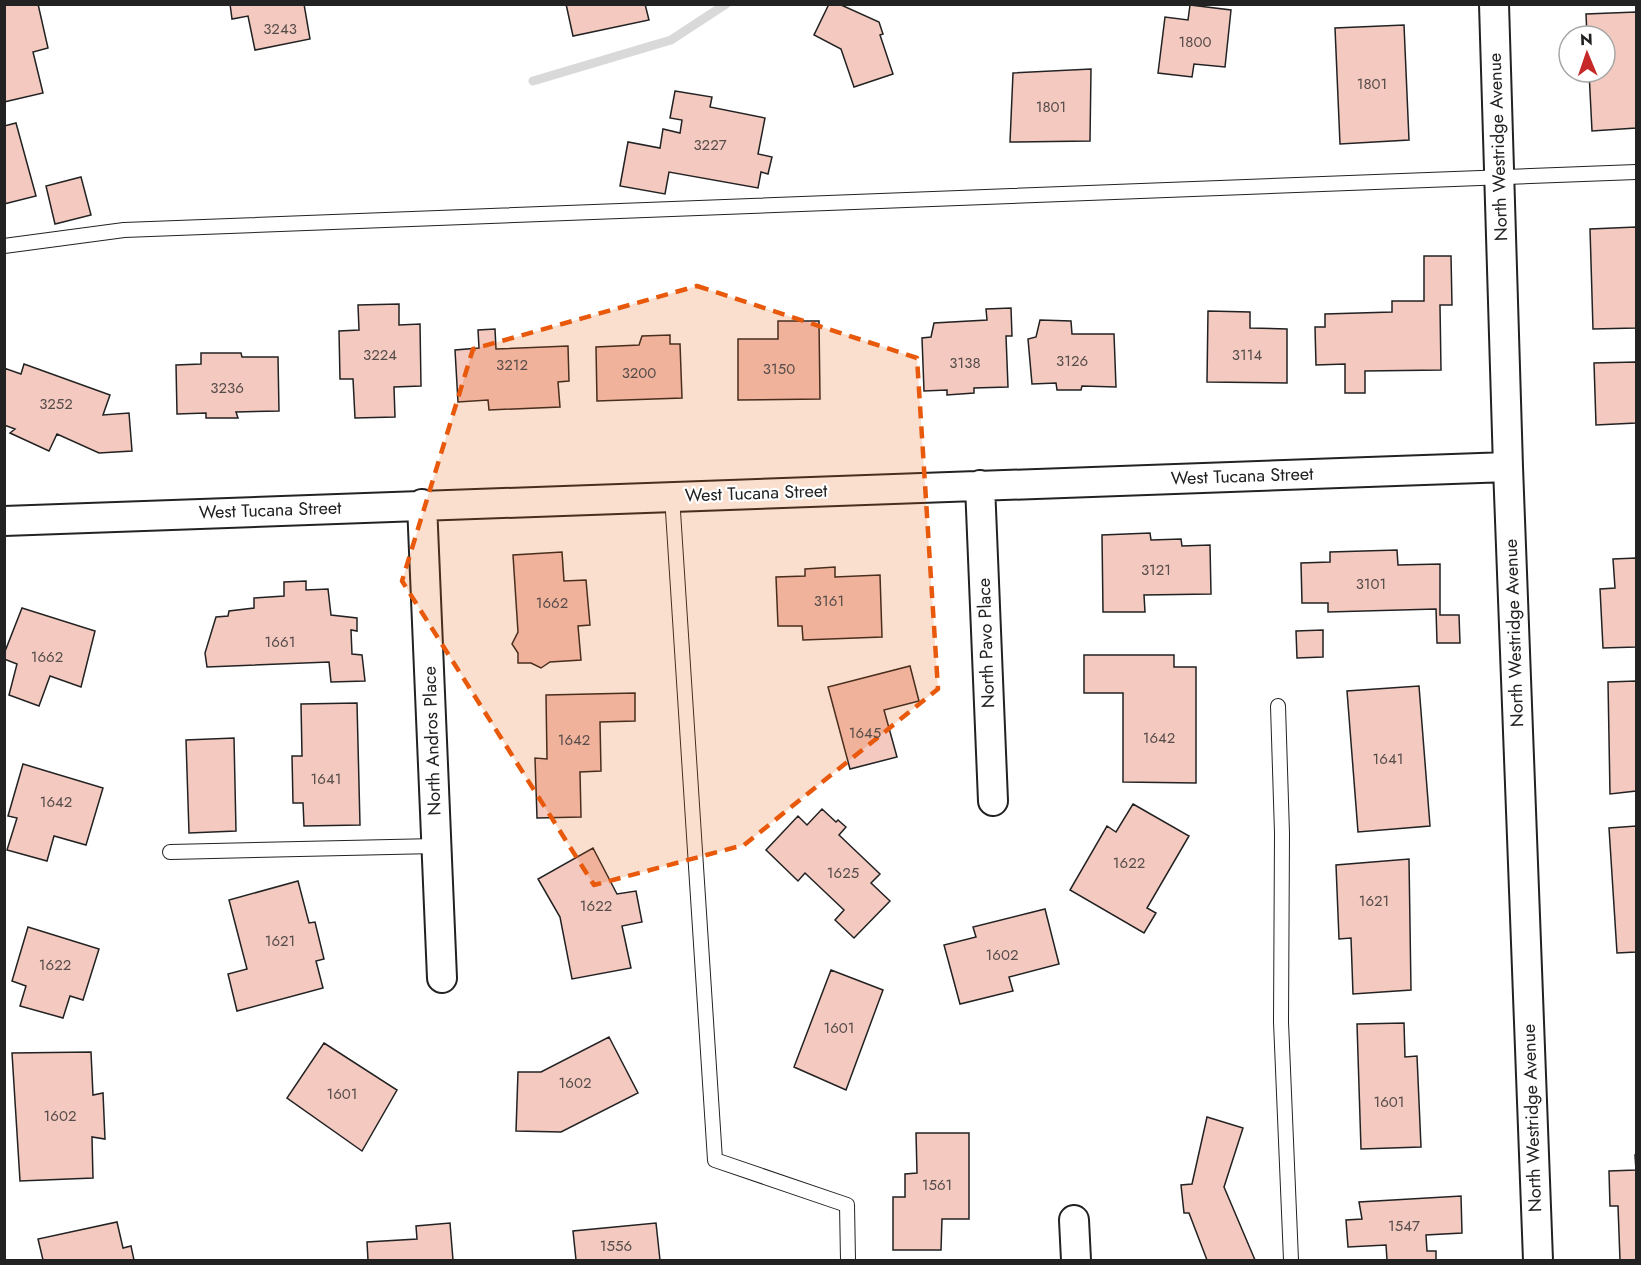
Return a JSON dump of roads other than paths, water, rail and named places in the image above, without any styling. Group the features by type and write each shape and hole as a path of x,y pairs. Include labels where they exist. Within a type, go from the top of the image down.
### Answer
{"street":[{"name":"North Westridge Avenue","path":"1494,4 1508,467 1538,1260"},
{"name":"West Tucana Street","path":"4,520 1508,467"},
{"name":"North Pavo Place","path":"980,485 993,801"},
{"name":"North Andros Place","path":"422,504 442,978"},
{"path":"1074,1220 1076,1260"}],"lane":[{"path":"4,246 124,230 1636,172"},
{"path":"672,496 715,1160 847,1205 848,1260"},
{"path":"1278,706 1281,1022 1291,1260"},
{"path":"170,852 436,846"}],"waterway":[{"path":"533,81 671,40 726,4"}]}
